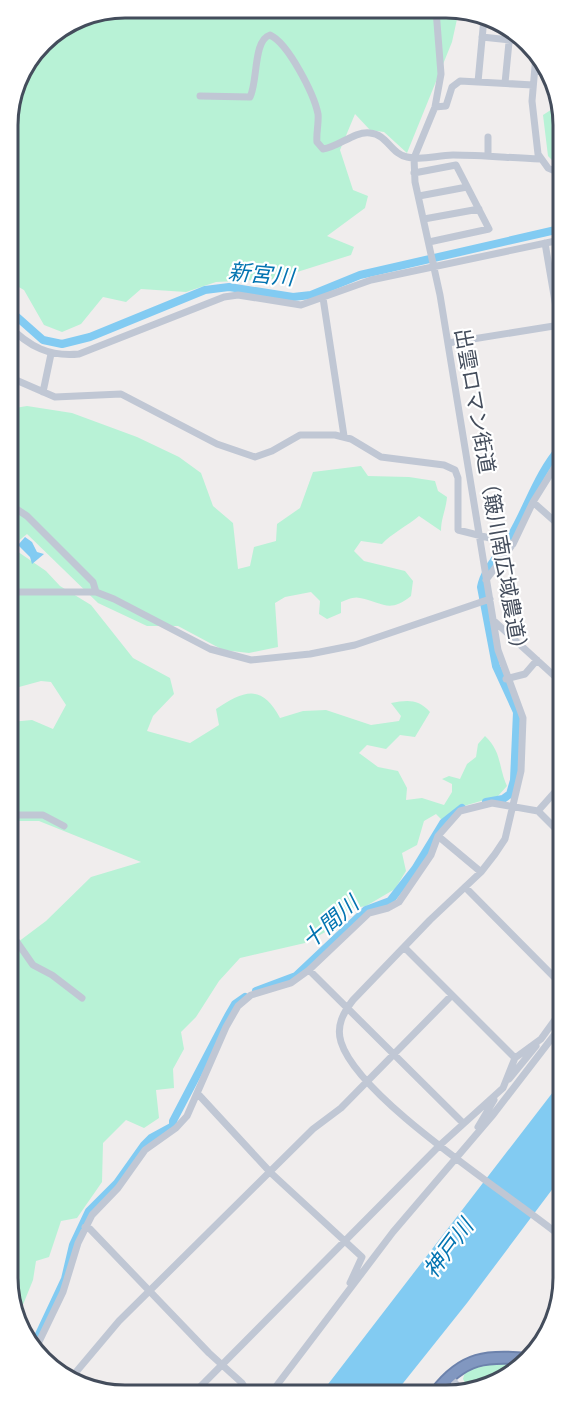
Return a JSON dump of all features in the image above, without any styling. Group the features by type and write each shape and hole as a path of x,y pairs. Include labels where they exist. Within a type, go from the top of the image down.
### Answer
{"highway":[{"path":"443,1385 460,1368 487,1357 516,1358"}],"street":[{"name":"出雲ロマン街道（簸川南広域農道）","path":"347,1008 481,872 505,839 521,771 523,718 506,679 492,620 448,343 414,173 414,158 435,107 441,74 437,18"},
{"path":"478,82 483,25"},
{"path":"200,96 250,97 262,40 266,36 273,35 293,59 313,101 318,114 316,135 319,146 330,148 361,133 369,133 384,138 398,154 414,158 440,155 540,159"},
{"path":"482,37 509,40 505,83"},
{"path":"535,66 532,101 540,159 553,170"},
{"path":"435,107 446,106 456,83 533,85"},
{"path":"488,137 488,156"},
{"path":"414,173 456,165 489,229 429,242"},
{"path":"419,196 467,187"},
{"path":"424,219 479,209"},
{"path":"18,334 29,344 51,354 80,354 224,297 238,295 301,305 371,280 433,262 553,241"},
{"path":"545,243 553,287"},
{"path":"323,298 344,436"},
{"path":"448,343 553,326"},
{"path":"43,392 51,354"},
{"path":"18,381 55,397 121,394 217,444 255,457 280,447 300,435 344,436 381,457 444,465 455,470 458,530 513,544"},
{"path":"486,580 513,544 533,502 553,469"},
{"path":"533,502 553,519"},
{"path":"18,510 27,516 93,582 96,592"},
{"path":"18,592 96,592 114,598 210,649 251,660 287,658 347,647 490,600"},
{"path":"492,620 553,675"},
{"path":"506,679 525,674 537,660"},
{"path":"538,811 553,794"},
{"path":"39,1342 69,1276 85,1227 101,1203 125,1179 145,1150 183,1123 198,1094 226,1027 238,1006 251,994 291,983 309,970 358,921 369,913 388,908 399,902 431,855 438,836 460,811 492,803 538,811 553,826"},
{"path":"18,815 43,815 64,826"},
{"path":"438,836 481,872"},
{"path":"465,887 553,976"},
{"path":"18,943 33,965 82,998"},
{"path":"405,948 515,1058"},
{"path":"309,970 463,1123"},
{"path":"76,1373 119,1321 313,1129 341,1108 452,995"},
{"path":"347,1008 339,1022 341,1043 366,1081 440,1145 553,1230"},
{"path":"202,1385 440,1145 502,1088 553,1023"},
{"path":"475,1133 492,1116 553,1037"},
{"path":"276,1385 420,1199 459,1159 502,1088 515,1058 541,1039"},
{"path":"198,1094 271,1173 362,1257 345,1294"},
{"path":"85,1227 243,1385"},
{"path":"450,1377 456,1384"}],"green space":[{"path":"118,18 457,19 452,42 407,153 384,132 370,130 355,114 340,150 353,190 368,196 365,208 327,236 354,247 351,255 275,279 216,282 186,292 141,289 126,302 103,297 81,324 62,332 44,325 24,290 18,287 19,111 26,84 32,72 49,49 71,32 104,20"},
{"path":"552,109 553,161 548,156 543,115"},
{"path":"27,406 72,413 137,437 179,457 201,473 213,506 233,523 238,569 250,566 254,547 276,541 277,524 300,508 313,472 361,466 368,476 409,477 435,481 438,491 447,497 441,531 419,516 382,544 361,541 354,551 364,561 405,571 413,581 411,596 403,601 391,606 358,598 350,599 341,602 341,613 327,619 319,614 320,601 311,592 285,597 275,603 278,647 249,653 223,650 178,626 147,626 98,603 27,534 18,541 18,408"},
{"path":"18,552 46,571 60,586 91,605 133,658 170,678 174,694 153,716 147,731 190,743 219,725 216,709 235,698 251,694 266,699 280,718 303,711 326,710 371,725 399,721 401,716 391,703 412,702 430,712 415,737 400,735 386,749 367,745 359,753 378,767 398,771 407,788 406,800 422,798 444,805 452,792 452,784 442,779 449,776 460,779 467,764 476,757 478,744 485,736 497,754 507,786 498,796 457,808 442,820 436,814 424,821 417,845 402,853 406,871 395,889 366,906 349,909 329,930 305,943 240,958 219,981 196,1017 181,1032 184,1049 173,1069 174,1088 156,1090 159,1118 144,1128 126,1120 103,1143 102,1182 77,1218 61,1221 49,1257 36,1261 33,1280 22,1307 18,1278 18,942 46,921 91,877 141,862 39,821 18,821 18,721 32,720 53,729 66,705 51,682 41,681 19,687"},
{"path":"492,1359 514,1360 487,1377 465,1383 463,1379 466,1368"}],"water":[{"path":"25,537 32,542 37,552 44,554 32,564 30,557 18,545"},
{"name":"神戸川","path":"553,1092 553,1188 467,1303 402,1385 327,1385"}],"waterway":[{"name":"新宮川","path":"18,318 43,340 62,344 90,337 205,290 229,287 293,297 311,295 360,275 553,231"},
{"name":"十間川","path":"486,802 503,799 510,794 514,780 517,712 496,666 481,587 486,573 511,536 553,457"},
{"name":"十間川","path":"256,991 296,976 366,910 390,901 415,869 443,823 462,808"},
{"name":"十間川","path":"37,1339 65,1279 73,1245 89,1211 117,1183 144,1145 151,1138 173,1126 173,1121 228,1016 235,1004 245,997"}]}
